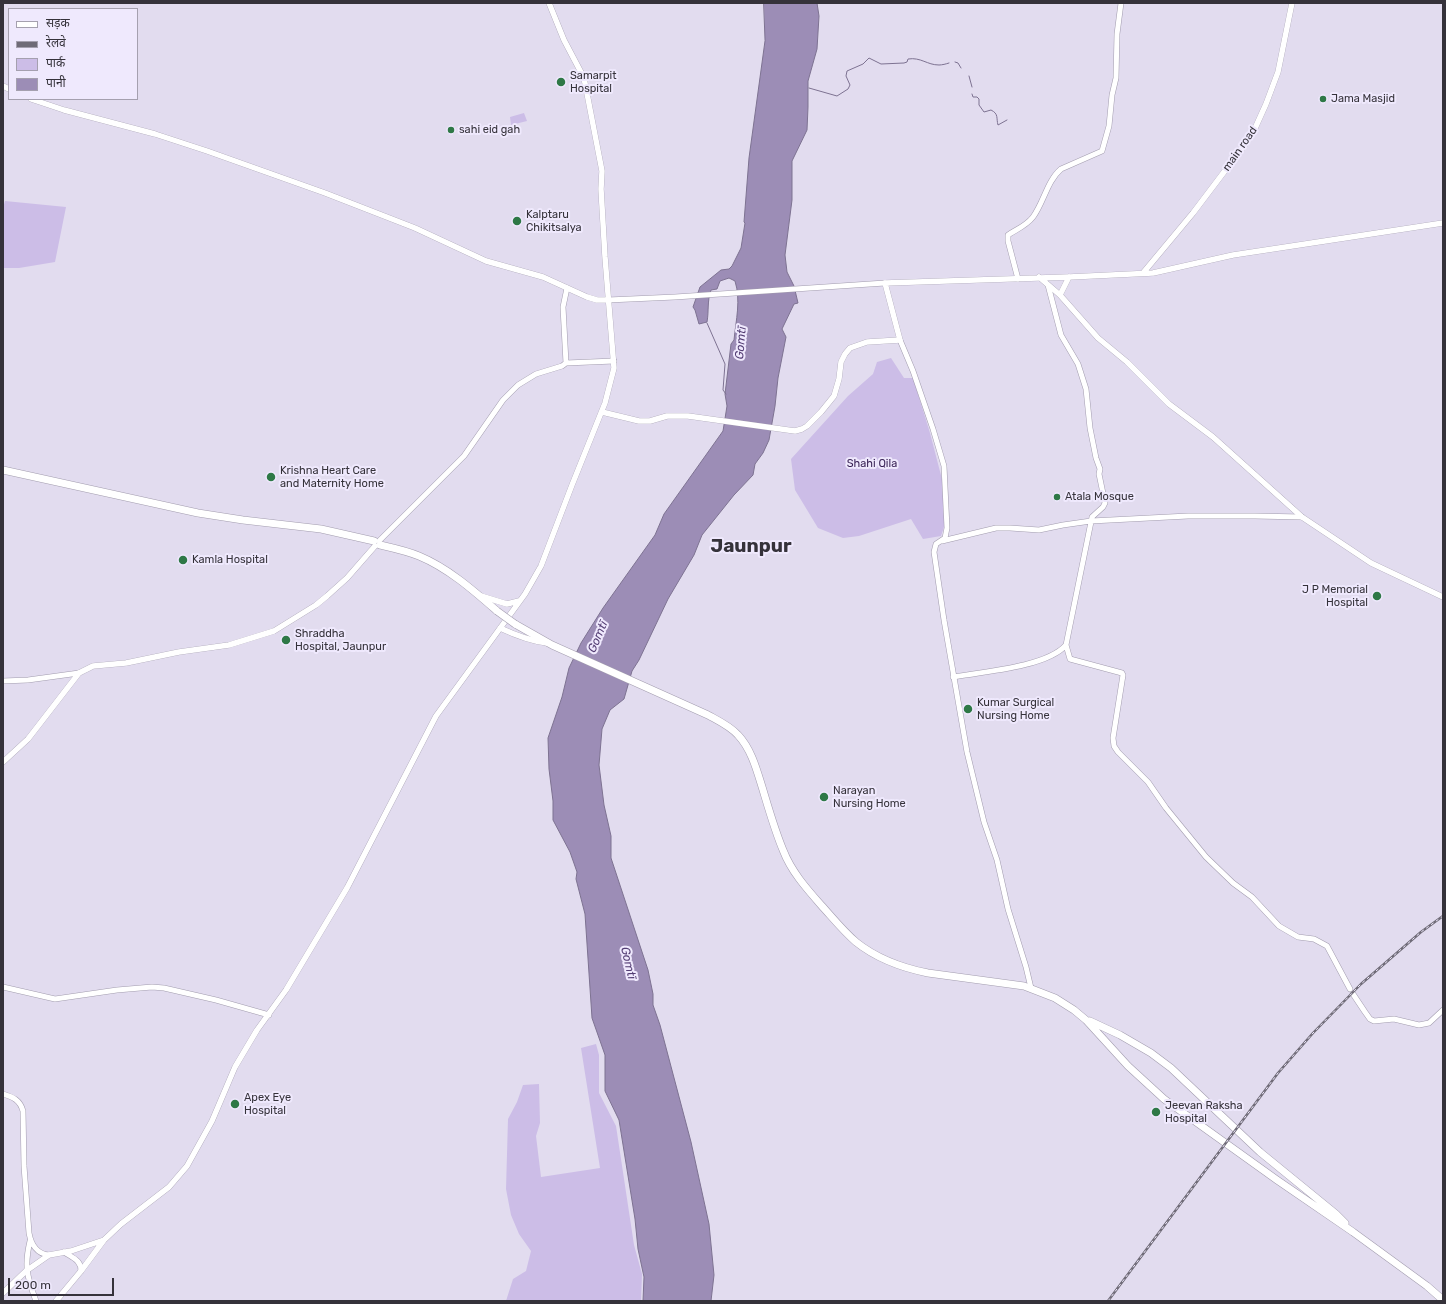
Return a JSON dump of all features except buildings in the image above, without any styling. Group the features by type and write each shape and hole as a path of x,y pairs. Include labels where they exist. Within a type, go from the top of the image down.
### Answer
{"highway":[{"path":"3,470 198,513 321,529 377,543 418,556 454,576 515,624 550,644 722,722 745,743 756,768 778,839 790,865 808,891 856,942 879,956 914,970 1008,983 1031,988 1055,998 1074,1010 1086,1020 1128,1066 1151,1088 1277,1180 1353,1232 1427,1286 1443,1300"},
{"path":"1086,1020 1120,1035 1151,1053 1171,1068 1260,1152 1336,1214 1353,1232"}],"main road":[{"path":"56,1301 104,1240 126,1219 169,1187 183,1172 212,1121 235,1067 257,1030 286,990 346,888 436,716 519,601 541,566 602,412 613,378 614,361 608,300 601,189 602,171 584,78 564,40 549,3"},
{"name":"main road","path":"1143,273 1193,213 1252,134 1277,76 1292,3"},
{"path":"34,100 64,110 155,134 325,193 415,228 486,261 543,277 587,297 597,300 608,300"},
{"path":"602,412 639,421 650,422 667,416 703,418 777,430 795,431 802,429 822,412 834,396 839,380 841,362 850,348 867,342 900,340 886,283 1068,277 1153,272 1233,255 1443,223"},
{"path":"1039,277 1060,295 1098,338 1127,362 1169,404 1212,437 1302,517 1371,563 1443,596"},
{"path":"1060,295 1068,277"},
{"path":"3,762 28,739 79,673 93,666 126,663 179,652 229,645 274,632 310,609 327,596 347,578 377,543"},
{"path":"479,596 507,604 519,601"},
{"path":"500,628 520,637 536,642 550,644"},
{"path":"3,1293 26,1271 49,1255 104,1240"}],"street":[{"path":"1018,279 1008,236 1026,224 1034,216 1058,171 1102,151 1109,126 1112,96 1116,78 1117,34 1121,3"},
{"path":"608,300 886,283"},
{"path":"1048,285 1061,334 1078,364 1086,389 1090,428 1096,458 1100,469 1105,503 1103,507 1092,517 1066,645 1070,660 1122,673 1123,675 1113,738 1114,746 1154,789 1166,808 1206,856 1249,895 1278,926 1298,937 1314,939 1327,946 1352,991 1370,1019 1374,1021 1394,1019 1419,1025 1429,1023 1443,1010"},
{"path":"566,363 563,307 567,288"},
{"path":"900,340 933,429 944,466 948,520 945,538 942,541"},
{"path":"377,543 464,456 503,400 518,385 536,374 562,366 566,363 614,361"},
{"path":"1031,988 1008,909 997,860 984,822 967,752 953,677 934,552 936,544 942,541 996,528 1039,530 1091,521 1188,516 1302,517"},
{"path":"953,677 1027,664 1056,654 1066,645"},
{"path":"3,681 28,680 79,673"},
{"path":"3,987 55,999 117,990 157,987 216,1000 269,1015"},
{"path":"3,1094 17,1100 22,1105 23,1111 24,1166 30,1241 26,1271 36,1301"},
{"path":"30,1241 40,1252 49,1255"},
{"path":"64,1252 75,1258 81,1271"}],"green space":[{"path":"524,113 527,121 511,125 510,117"},
{"path":"5,201 66,207 55,262 19,268 3,268 3,208"},
{"name":"Shahi Qila","path":"891,358 904,378 913,378 930,433 943,483 945,524 941,536 923,539 911,519 859,536 843,538 818,528 795,490 791,459 848,396 873,374 877,362"},
{"path":"596,1044 599,1055 599,1093 616,1126 634,1245 642,1274 641,1301 506,1301 513,1279 526,1271 531,1251 519,1234 511,1215 506,1189 508,1119 517,1102 523,1085 539,1084 540,1123 536,1136 541,1177 600,1168 581,1048"}],"water":[{"name":"Gomtī","path":"764,3 817,3 819,16 817,49 808,81 807,130 792,161 792,200 785,255 787,272 794,286 798,303 794,304 782,329 786,337 778,378 769,440 763,453 755,464 753,475 734,495 702,535 694,555 668,599 639,660 632,671 624,699 610,710 602,729 599,765 604,805 611,836 611,858 648,970 653,994 653,1005 660,1025 691,1142 709,1224 714,1275 711,1301 643,1301 644,1277 638,1249 635,1219 619,1120 605,1091 605,1055 592,1018 585,914 576,879 577,872 570,852 553,820 548,738 562,697 569,668 581,643 603,608 655,535 664,514 723,431 727,406 725,394 731,344 734,340 738,310 738,295 735,281 729,278 720,281 717,289 711,290 707,322 699,324 693,307 700,287 721,270 729,269 741,248 745,223 749,158 765,41"}],"waterway":[{"path":"809,88 837,96 848,89 850,85 846,76 847,71 863,64 869,58 881,64 904,63 907,62 908,59 920,60 935,65 949,63"},
{"path":"955,62 958,63 961,68"},
{"path":"969,76 972,87"},
{"path":"972,94 973,97 977,97 979,99 979,105 984,112 991,110 995,113 997,116 998,125 1007,120"},
{"path":"707,323 725,364 723,390 726,394"}],"railway":[{"path":"1108,1301 1278,1073 1313,1033 1361,984 1421,932 1443,916"}],"place":[{"name":"Samarpit Hospital","path":"561,82"},
{"name":"Jama Masjid","path":"1323,99"},
{"name":"sahi eid gah","path":"451,130"},
{"name":"Kalptaru Chikitsalya","path":"517,221"},
{"name":"Krishna Heart Care and Maternity Home","path":"271,477"},
{"name":"Atala Mosque","path":"1057,497"},
{"name":"Kamla Hospital","path":"183,560"},
{"name":"J P Memorial Hospital","path":"1377,596"},
{"name":"Shraddha Hospital, Jaunpur","path":"286,640"},
{"name":"Kumar Surgical Nursing Home","path":"968,709"},
{"name":"Narayan Nursing Home","path":"824,797"},
{"name":"Apex Eye Hospital","path":"235,1104"},
{"name":"Jeevan Raksha Hospital","path":"1156,1112"}],"district":[{"name":"Jaunpur","path":"751,547"}]}
